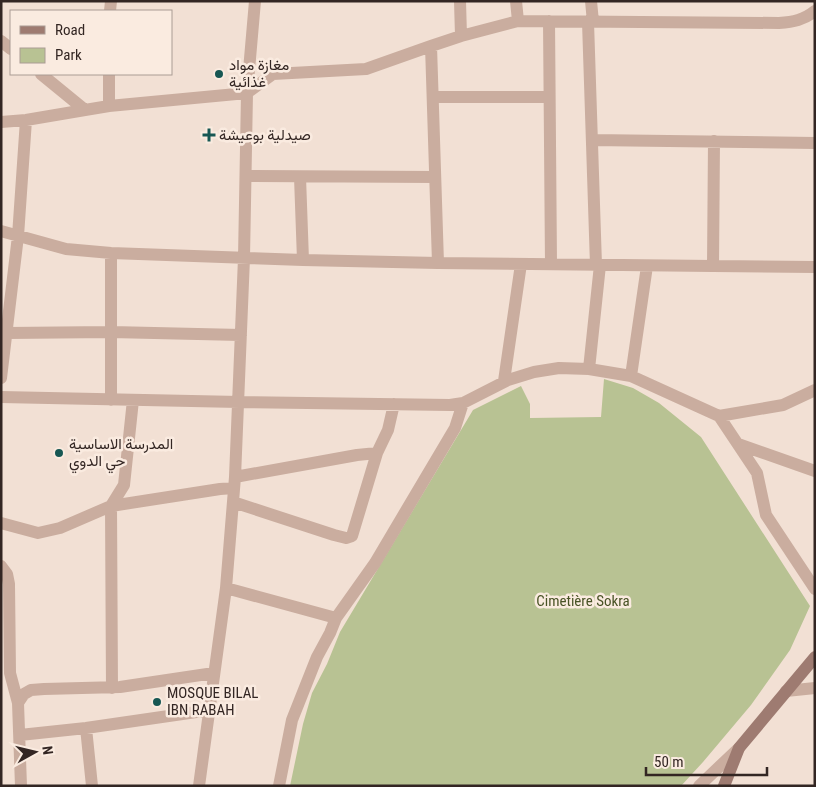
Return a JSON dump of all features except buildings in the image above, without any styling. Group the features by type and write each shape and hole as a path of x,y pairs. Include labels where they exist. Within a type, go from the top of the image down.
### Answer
{"street":[{"path":"199,786 226,588 235,483 244,258 247,93 255,1"},
{"path":"460,1 461,36"},
{"path":"516,1 518,21"},
{"path":"589,369 598,265 592,140 591,1"},
{"path":"1,122 26,120 109,106 247,93 273,74 366,69 461,36 518,21 779,23 807,18 815,11"},
{"path":"549,21 551,264"},
{"path":"431,46 438,263"},
{"path":"42,75 85,110"},
{"path":"109,75 109,106"},
{"path":"433,97 550,97"},
{"path":"1,378 18,236 26,120"},
{"path":"592,140 815,143"},
{"path":"713,266 714,141"},
{"path":"246,176 435,177"},
{"path":"300,177 303,260"},
{"path":"1,231 66,249 110,253 438,263 815,267"},
{"path":"110,253 111,400"},
{"path":"504,382 522,264"},
{"path":"631,376 647,266"},
{"path":"7,333 111,332 241,335"},
{"path":"1,397 450,405 463,403 504,382 534,372 559,368 589,369 631,376 718,416 757,473 766,515 815,589"},
{"path":"718,416 784,405 815,390"},
{"path":"112,688 111,506 124,485 133,400"},
{"path":"279,786 292,720 317,657 336,618 375,563 455,428 463,403"},
{"path":"233,502 334,535 346,538 352,536 377,452 388,430 394,404"},
{"path":"738,444 815,471"},
{"path":"1,523 38,534 60,528 111,506 220,489 235,483 377,452"},
{"path":"1,566 7,574 9,584 6,673 18,703 21,786"},
{"path":"226,588 336,618"},
{"path":"700,786 739,748 815,657"},
{"path":"18,703 24,694 32,690 112,688 214,673"},
{"path":"786,691 815,688"},
{"path":"20,735 86,728 210,710"},
{"path":"86,728 92,786"},
{"path":"724,786 739,748"}],"green space":[{"name":"Cimetière Sokra","path":"604,379 633,388 659,403 701,437 810,606 790,650 751,705 681,786 290,786 303,724 312,693 327,664 340,632 473,410 521,386 530,404 530,418 601,417"}],"place":[{"name":"مغازة مواد غذائية","path":"219,74"},
{"name":"صيدلية بوعيشة","path":"209,135"},
{"name":"المدرسة الاساسية حي الدوي","path":"59,453"},
{"name":"MOSQUE BILAL IBN RABAH","path":"157,702"}]}
